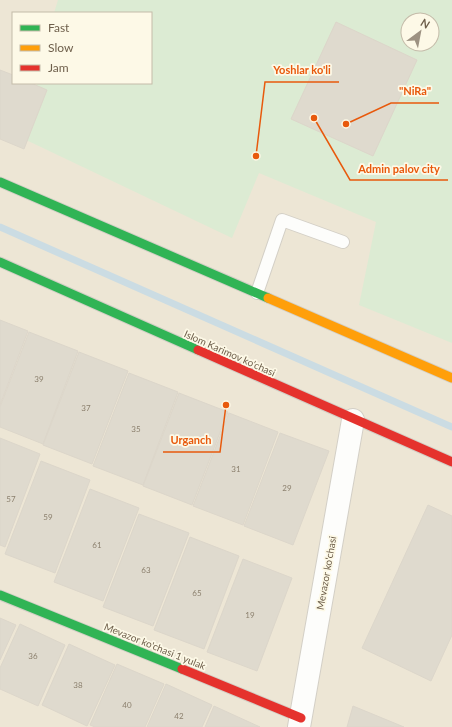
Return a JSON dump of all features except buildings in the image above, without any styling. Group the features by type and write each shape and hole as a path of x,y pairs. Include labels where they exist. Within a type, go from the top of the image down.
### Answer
{"main road":[{"path":"0,182 452,378"},
{"name":"Islom Karimov ko'chasi","path":"0,262 353,420 452,462"},
{"name":"Mevazor ko'chasi 1 yulak","path":"0,595 300,723"}],"street":[{"name":"Mevazor ko'chasi","path":"300,723 353,420"}],"lane":[{"path":"257,293 282,220 343,242"}],"shaded area":[{"path":"0,0 452,0 452,727 0,727"}],"green space":[{"path":"58,0 452,0 452,343 359,305 376,222 259,173 232,238 24,139 37,84 152,84 152,12 54,12"}],"waterway":[{"path":"0,227 452,427"}],"traffic: fast":[{"path":"0,182 268,298"},
{"path":"0,262 198,350"},
{"path":"0,595 182,669"}],"traffic: slow":[{"path":"268,298 452,378"}],"traffic: jam":[{"path":"198,350 452,462"},
{"path":"182,669 301,718"}],"place":[{"name":"Admin palov city","path":"314,118"},
{"name":"\"NiRa\"","path":"346,124"},
{"name":"Yoshlar ko'li","path":"256,156"},
{"name":"Urganch","path":"226,405"}]}
